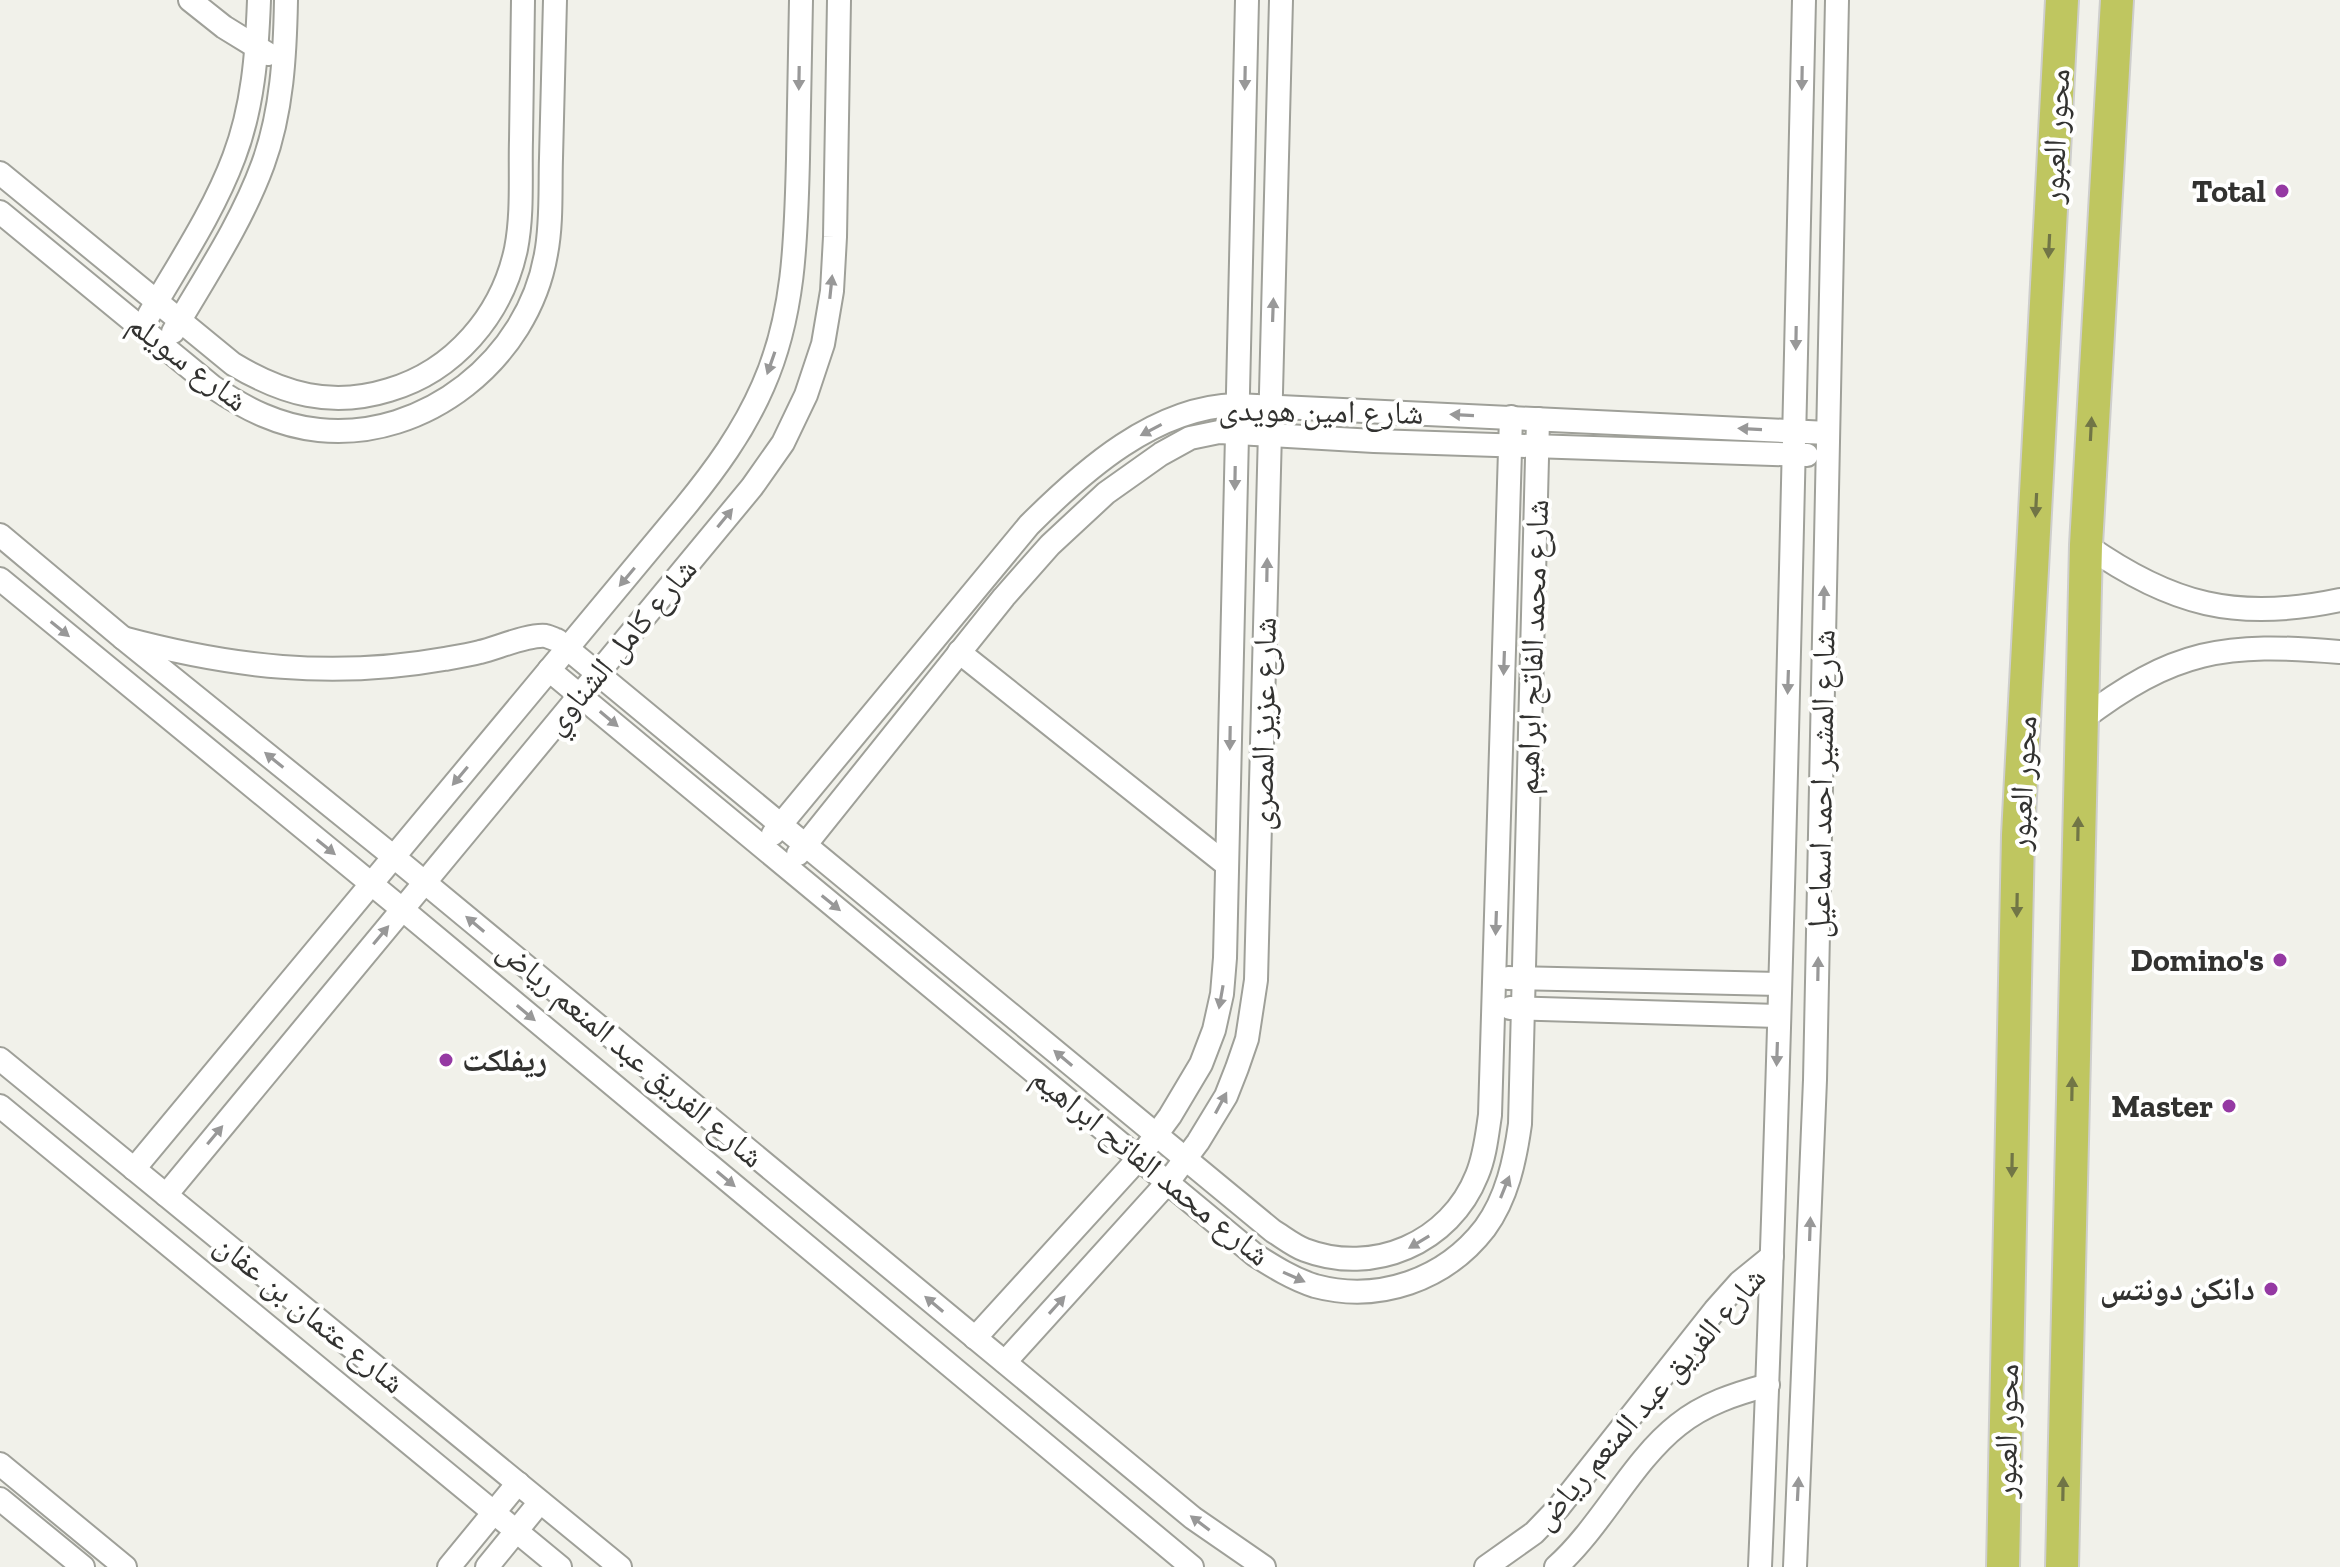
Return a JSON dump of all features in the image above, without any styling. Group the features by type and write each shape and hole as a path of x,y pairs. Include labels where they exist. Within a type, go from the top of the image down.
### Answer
{"highway":[{"name":"محور العبور","path":"2003,1567 2018,835 2062,0"},
{"name":"محور العبور","path":"2062,1567 2086,545 2117,0"}],"street":[{"path":"190,0 257,48 284,61"},
{"path":"141,328 203,222 234,156 248,108 257,48 259,0"},
{"path":"165,347 236,224 260,172 273,129 284,61 286,0"},
{"name":"شارع سويلم","path":"0,173 233,364 263,382 298,394 335,399 372,395 408,385 440,367 467,343 495,304 506,282 516,248 520,212 523,0"},
{"name":"شارع سويلم","path":"0,212 213,387 247,409 282,423 319,430 356,430 393,424 428,411 469,383 508,342 526,315 538,286 546,254 555,0"},
{"name":"شارع كامل الشناوي","path":"134,1169 716,470 742,428 764,384 780,337 791,289 796,240 801,0"},
{"name":"شارع كامل الشناوي","path":"166,1195 752,487 783,443 806,395 823,344 832,291 839,0"},
{"name":"شارع عزيز المصرى","path":"975,1338 1157,1136 1201,1064 1214,1030 1222,994 1247,0"},
{"name":"شارع عزيز المصرى","path":"1005,1362 1186,1160 1211,1122 1247,1039 1256,980 1281,0"},
{"name":"شارع المشير احمد اسماعيل","path":"1760,1567 1772,1256 1804,0"},
{"name":"شارع المشير احمد اسماعيل","path":"1795,1567 1814,1096 1837,0"},
{"name":"شارع امين هويدى","path":"763,847 995,563 1051,503 1131,440 1198,409 1236,405 1271,406 1794,431 1827,444"},
{"path":"1374,441 1375,411"},
{"name":"شارع محمد الفاتح ابراهيم","path":"567,648 1273,1231 1304,1249 1337,1259 1372,1259 1406,1249 1436,1232 1460,1206 1477,1175 1486,1145 1490,1115 1511,417"},
{"name":"شارع محمد الفاتح ابراهيم","path":"549,670 1255,1255 1287,1275 1315,1285 1346,1291 1379,1291 1428,1276 1460,1255 1486,1226 1512,1169 1520,1124 1538,419"},
{"name":"شارع امين هويدى","path":"787,867 959,652 1050,545 1106,493 1176,444 1204,434 1236,433 1374,441 1794,454 1827,444"},
{"name":"شارع الفريق عبد المنعم رياض","path":"0,535 425,882 1193,1518 1264,1567"},
{"path":"2086,545 2123,571 2165,592 2209,605 2255,611 2301,608 2340,600"},
{"path":"1507,546 1535,547"},
{"name":"شارع الفريق عبد المنعم رياض","path":"0,579 402,909 1192,1567"},
{"path":"123,638 223,661 295,670 354,670 415,664 546,636 567,648"},
{"path":"2080,721 2142,678 2212,651 2283,647 2340,652"},
{"path":"959,652 1227,865"},
{"path":"1494,978 1779,984"},
{"path":"1657,1013 1658,981"},
{"path":"1493,1008 1778,1016"},
{"name":"شارع عثمان بن عفان","path":"0,1059 620,1567"},
{"name":"شارع عثمان بن عفان","path":"0,1106 560,1567"},
{"name":"شارع الفريق عبد المنعم رياض","path":"1504,1563 1559,1507 1715,1310 1740,1282 1772,1256"},
{"name":"شارع الفريق عبد المنعم رياض","path":"1556,1567 1676,1426 1704,1407 1768,1385"},
{"path":"0,1464 125,1567"},
{"path":"449,1567 518,1483"},
{"path":"0,1499 83,1567"},
{"path":"487,1567 540,1502"}],"place":[{"name":"Total","path":"2282,191"},
{"name":"Domino's","path":"2280,960"},
{"name":"ريفلكت","path":"446,1060"},
{"name":"Master","path":"2229,1106"},
{"name":"دانكن دونتس","path":"2271,1289"}]}
